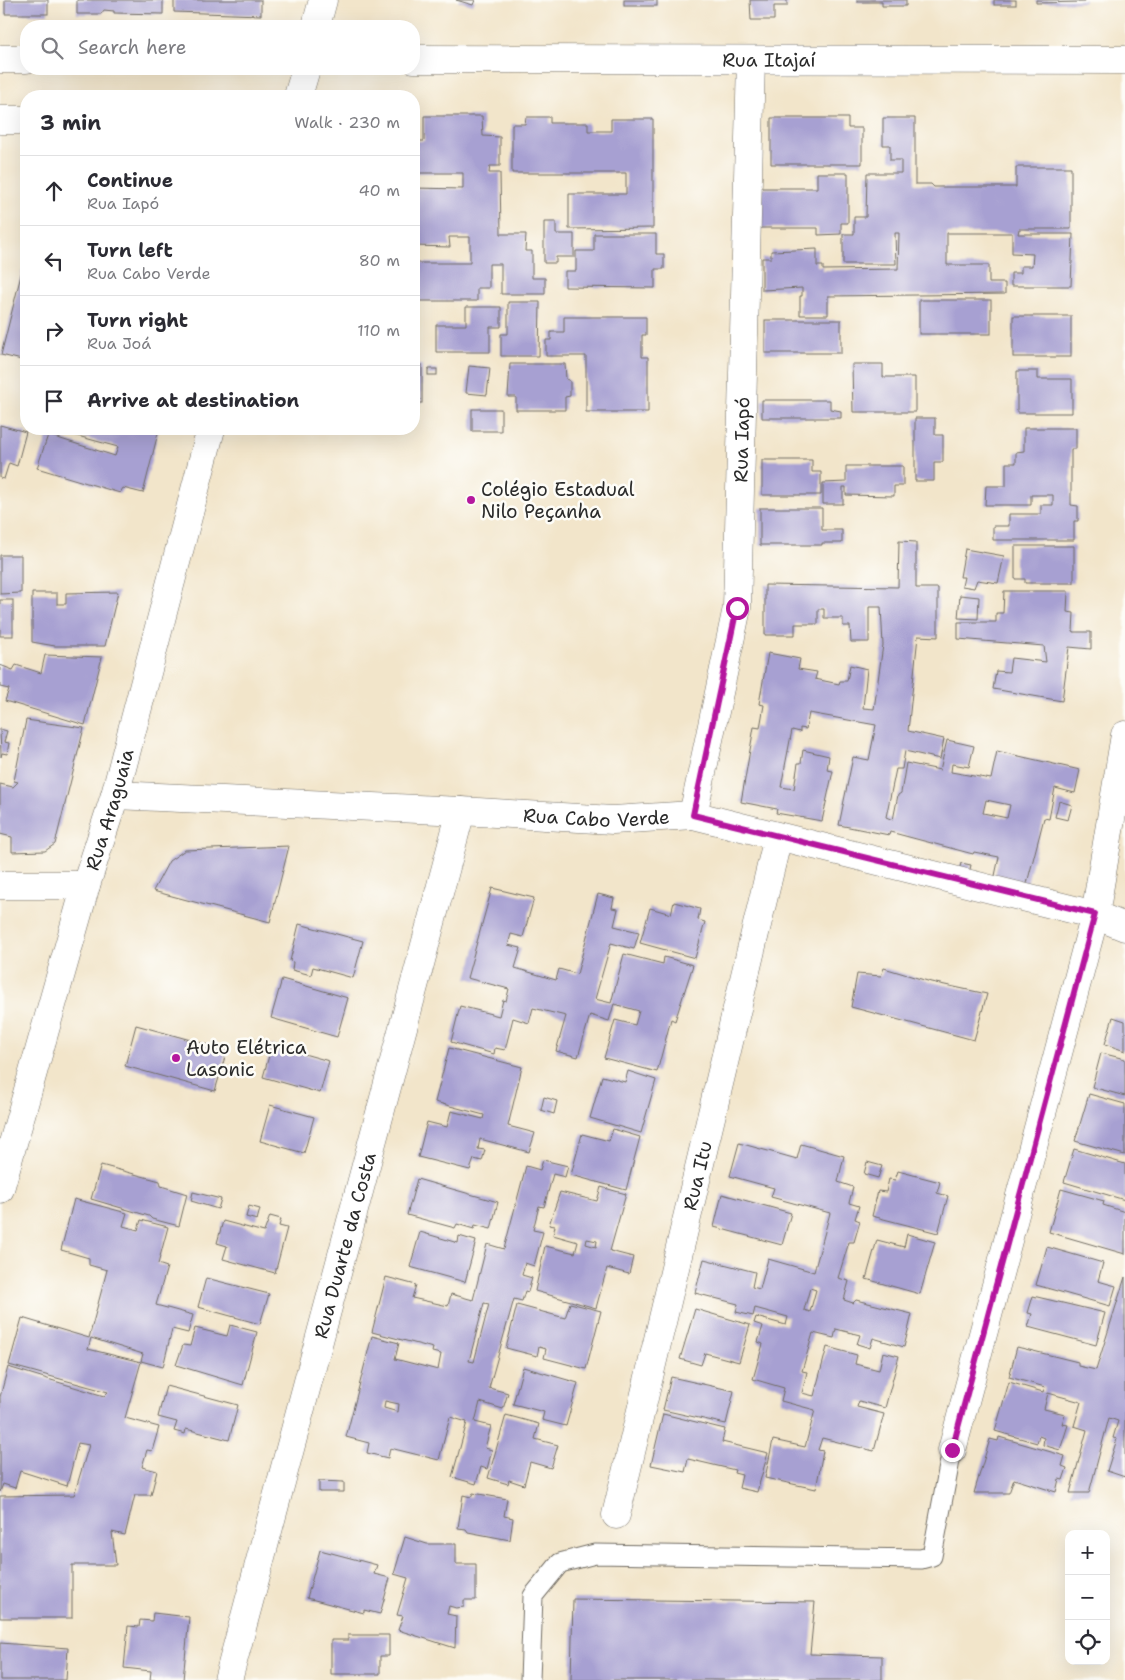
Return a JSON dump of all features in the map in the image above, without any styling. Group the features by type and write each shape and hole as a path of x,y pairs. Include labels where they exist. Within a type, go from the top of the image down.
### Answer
{"street":[{"path":"318,20 323,0"},
{"path":"0,59 20,59"},
{"name":"Rua Itajaí","path":"420,59 1125,60"},
{"name":"Rua Iapó","path":"693,815 737,608 751,60"},
{"path":"300,90 304,75"},
{"path":"0,120 20,120"},
{"name":"Rua Araguaia","path":"0,1189 86,884 115,795 209,435"},
{"path":"952,1450 1095,914 1125,735"},
{"name":"Rua Cabo Verde","path":"115,795 613,820 693,815 1095,914 1125,927"},
{"name":"Rua Duarte da Costa","path":"228,1680 461,811"},
{"name":"Rua Itu","path":"616,1515 778,837"},
{"path":"0,884 86,884"}],"lane":[{"path":"530,1680 533,1596 560,1563 595,1554 922,1559 932,1556 952,1450"}],"building":[{"path":"5,0 48,0 48,14 5,14"},
{"path":"77,0 163,0 163,14 114,13 114,11 104,10 101,14 77,14"},
{"path":"174,0 261,0 261,15 174,12"},
{"path":"456,0 475,0 473,5"},
{"path":"624,0 657,0 657,6 624,6"},
{"path":"750,0 787,0 787,6 774,6 774,20 751,20"},
{"path":"857,0 906,0 906,6 882,6 882,2 857,2"},
{"path":"994,0 1016,0 1016,5 994,5"},
{"path":"1036,0 1085,0 1085,2 1036,3"},
{"path":"424,116 482,116 483,136 500,137 500,166 490,166 489,173 500,173 501,234 526,234 525,251 532,251 532,278 545,278 545,294 501,294 501,264 489,264 489,288 477,288 477,301 420,301 420,263 470,263 470,237 449,237 450,247 420,246 420,188 463,189 463,173 420,173 420,141 424,141"},
{"path":"526,117 550,117 550,123 588,123 588,131 611,131 611,119 653,119 653,228 569,229 569,194 626,194 626,173 512,173 512,124 525,124"},
{"path":"771,118 848,118 848,128 862,128 862,164 771,164"},
{"path":"883,118 915,118 915,184 931,184 934,187 1016,187 1016,167 1071,167 1071,229 1019,229 1018,234 1073,234 1071,286 1011,286 1011,273 1021,273 1021,266 1032,266 1033,254 1012,253 1012,233 947,233 947,265 989,265 989,283 1005,283 1005,294 828,296 828,315 800,315 802,288 762,290 762,258 771,258 771,251 817,249 817,266 823,266 823,270 898,269 899,233 895,233 896,264 843,264 843,234 854,234 854,217 866,217 867,173 901,173 901,160 890,160 890,145 883,145"},
{"path":"817,173 848,173 848,223 841,223 841,234 818,235 818,228 760,228 760,188 817,188"},
{"path":"544,222 556,222 556,234 574,234 574,257 556,257 556,263 544,263"},
{"path":"594,234 656,234 656,254 664,254 664,269 655,269 655,288 565,287 565,271 576,271 576,251 594,251"},
{"path":"20,279 20,360 1,355"},
{"path":"919,300 991,300 991,334 919,334"},
{"path":"508,302 540,302 539,356 501,356 501,334 508,334"},
{"path":"466,307 501,307 501,327 490,327 490,352 436,352 436,325 466,325"},
{"path":"1013,316 1071,316 1071,357 1013,357"},
{"path":"564,317 646,317 646,335 642,335 642,357 648,357 648,412 586,412 586,356 546,356 546,340 551,340 551,332 564,332"},
{"path":"765,320 841,320 841,353 765,353"},
{"path":"510,364 565,364 566,379 570,381 570,396 565,397 565,410 516,410 516,397 508,397"},
{"path":"852,364 883,364 883,377 915,377 915,412 853,412"},
{"path":"420,365 422,365 422,403 420,403"},
{"path":"469,366 490,368 487,395 466,393"},
{"path":"428,369 437,369 437,375 428,375"},
{"path":"1017,371 1038,371 1038,379 1072,379 1072,413 1017,413"},
{"path":"762,400 830,400 830,409 841,411 841,418 762,418"},
{"path":"472,409 501,409 501,431 472,431"},
{"path":"915,418 935,418 935,435 943,435 943,462 934,462 934,481 915,481"},
{"path":"0,425 20,430 20,435 25,435 17,466 9,463 4,479 0,478"},
{"path":"1024,428 1076,428 1076,449 1071,449 1071,505 1078,506 1078,521 1074,521 1074,540 993,540 993,526 1009,526 1009,514 1041,514 1041,505 1053,505 1053,495 1031,495 1031,505 985,505 986,486 1006,486 1006,463 1016,463 1016,452 1024,451"},
{"path":"48,435 115,456 118,447 74,435 158,435 143,493 123,488 120,493 37,468"},
{"path":"762,460 812,460 812,472 821,472 821,495 762,495"},
{"path":"846,466 903,466 903,486 894,486 894,496 846,495 846,487 843,487 843,504 823,504 823,483 846,482"},
{"path":"760,508 822,508 822,530 842,530 842,543 822,543 822,545 760,545"},
{"path":"899,541 916,542 916,588 938,588 938,637 918,636 908,731 944,739 940,759 905,751 902,769 896,769 886,817 893,820 898,795 901,793 906,763 940,770 947,740 974,746 969,767 952,764 951,772 991,779 997,751 1080,770 1075,793 1055,788 1049,819 1044,818 1025,891 993,885 999,857 974,852 973,854 890,832 889,835 839,825 853,757 869,760 876,725 809,713 806,729 800,728 800,732 792,730 781,787 794,789 798,763 801,763 803,750 829,756 827,770 833,771 822,821 776,813 777,809 741,802 754,727 760,728 764,705 759,704 768,653 800,659 798,669 817,672 815,679 839,684 840,681 847,681 850,665 867,669 863,708 874,709 883,645 881,607 869,607 869,642 851,642 850,626 843,626 843,618 824,618 824,609 818,609 818,624 795,624 795,635 765,635 765,585 898,587","holes":["986,800 1010,805 1007,818 983,813"]},
{"path":"1015,546 1074,546 1074,583 1025,583 1025,579 1015,579"},
{"path":"965,549 1004,556 998,583 977,580 974,588 962,586 964,577 960,577"},
{"path":"0,555 21,555 21,593 0,594"},
{"path":"1004,591 1068,591 1067,612 1074,613 1073,632 1091,632 1091,649 1069,647 1062,701 993,689 996,671 1009,672 1011,658 1046,662 1044,646 958,639 958,622 996,622 996,613 1003,613"},
{"path":"118,592 105,646 55,646 32,642 32,593 57,593 57,604 66,604 66,593"},
{"path":"960,595 979,597 978,619 958,618"},
{"path":"0,600 13,600 13,636 0,636"},
{"path":"45,655 102,657 85,725 5,701 9,689 0,687 0,665 13,670 16,665 41,673"},
{"path":"26,720 84,728 55,844 45,851 12,852 12,837 0,834 0,784 13,787 18,782 14,781"},
{"path":"0,729 7,731 4,742 9,743 7,754 2,753 1,757"},
{"path":"1059,801 1072,805 1068,820 1055,817"},
{"path":"289,846 270,922 153,891 169,861 185,850"},
{"path":"961,863 971,865 968,878 958,875"},
{"path":"492,888 534,898 523,937 511,934 508,945 521,948 515,968 556,980 559,969 577,974 598,894 614,898 612,908 618,909 614,926 639,932 634,949 611,943 595,999 611,1003 624,954 663,964 664,957 693,965 675,1021 671,1019 657,1072 604,1058 615,1020 635,1025 639,1011 614,1004 609,1021 590,1015 578,1057 556,1051 566,1016 533,1008 529,1023 513,1018 505,1050 495,1048 494,1054 451,1042 460,1006 499,1016 503,1000 506,1001 509,989 467,978"},
{"path":"674,902 700,909 698,920 705,922 695,958 640,943 650,908 671,914"},
{"path":"299,924 363,941 353,978 313,967 311,975 292,970 293,962 290,961"},
{"path":"884,968 931,982 987,994 974,1040 851,1007 857,974 881,976"},
{"path":"282,979 348,998 337,1037 271,1018"},
{"path":"1113,1017 1125,1021 1125,1051 1105,1044"},
{"name":"Auto Elétrica Lasonic","path":"136,1025 227,1050 215,1091 125,1066"},
{"path":"272,1045 329,1061 320,1093 263,1077"},
{"path":"449,1048 522,1067 508,1126 535,1133 529,1152 480,1139 478,1149 485,1150 482,1161 474,1159 470,1170 418,1157 427,1122 447,1127 451,1111 483,1119 484,1115 435,1102"},
{"path":"1101,1053 1125,1059 1125,1096 1092,1087"},
{"path":"628,1071 656,1080 641,1133 590,1118 602,1076 625,1082"},
{"path":"1089,1094 1125,1104 1125,1155 1075,1141"},
{"path":"544,1097 557,1101 554,1114 541,1110"},
{"path":"270,1105 314,1117 304,1153 260,1141"},
{"path":"613,1129 640,1137 626,1190 571,1175 582,1134 609,1141"},
{"path":"739,1143 797,1159 801,1144 844,1156 838,1182 853,1187 849,1203 859,1206 855,1219 860,1221 854,1242 849,1242 838,1278 849,1281 844,1300 853,1303 856,1300 912,1314 904,1347 873,1338 870,1348 857,1344 860,1335 836,1329 834,1338 813,1333 802,1371 807,1372 802,1393 814,1396 827,1347 857,1355 855,1364 879,1370 883,1352 899,1356 885,1408 859,1401 857,1407 884,1414 874,1451 822,1438 818,1450 823,1451 816,1489 765,1478 773,1440 805,1447 815,1410 781,1401 784,1388 753,1379 763,1344 758,1342 763,1326 754,1323 756,1317 786,1325 788,1317 755,1308 753,1316 736,1312 738,1304 695,1293 704,1259 755,1272 752,1287 760,1289 768,1259 814,1272 830,1213 771,1197 774,1188 730,1176","holes":["810,1288 816,1290 810,1312 804,1310"]},
{"path":"1074,1149 1125,1164 1125,1200 1064,1182"},
{"path":"543,1160 568,1166 565,1177 553,1174 544,1207 539,1206 533,1230 543,1232 534,1266 525,1263 522,1275 532,1278 528,1292 525,1291 522,1301 514,1299 489,1388 508,1393 503,1409 480,1402 475,1422 491,1426 485,1448 492,1450 487,1469 481,1467 476,1484 452,1477 467,1422 450,1417 439,1460 390,1448 388,1458 367,1453 369,1443 346,1437 372,1336 399,1343 395,1359 438,1370 441,1354 432,1352 433,1348 372,1332 386,1277 416,1285 412,1298 448,1306 451,1294 473,1300 487,1244 504,1249 526,1166 540,1170","holes":["484,1303 489,1304 474,1362 469,1361","385,1401 399,1404 398,1412 384,1408"]},
{"path":"867,1162 882,1166 878,1178 864,1174"},
{"path":"101,1165 160,1181 161,1186 187,1194 179,1226 91,1199"},
{"path":"898,1171 940,1182 937,1193 948,1196 938,1233 872,1216 878,1191 886,1192 889,1179 895,1180"},
{"path":"417,1179 498,1202 491,1229 475,1225 474,1229 457,1224 455,1228 407,1215"},
{"path":"601,1187 626,1194 610,1251 633,1257 629,1274 607,1268 596,1308 535,1291 545,1246 575,1253 578,1242 553,1235 555,1226 549,1225 560,1192 597,1201","holes":["587,1239 597,1241 596,1247 586,1244"]},
{"path":"1061,1189 1104,1201 1103,1205 1125,1212 1125,1254 1049,1232"},
{"path":"193,1192 221,1199 218,1209 191,1201"},
{"path":"722,1194 791,1213 782,1245 714,1227"},
{"path":"74,1199 127,1213 123,1226 138,1230 141,1220 168,1227 158,1264 167,1267 156,1305 193,1315 188,1333 172,1329 163,1367 141,1361 143,1354 91,1338 88,1349 141,1362 125,1418 159,1427 152,1451 147,1450 142,1467 157,1471 151,1495 135,1495 125,1535 112,1532 116,1565 72,1565 72,1618 0,1618 0,1496 74,1495 89,1445 78,1443 67,1486 20,1471 15,1488 3,1484 0,1492 0,1397 8,1367 104,1396 108,1392 9,1365 22,1318 89,1338 107,1270 89,1265 89,1258 61,1250"},
{"path":"249,1206 260,1209 257,1220 246,1217"},
{"path":"270,1216 281,1219 279,1226 287,1228 275,1273 223,1259 227,1246 217,1243 223,1221 264,1232"},
{"path":"420,1232 458,1243 459,1236 476,1241 465,1282 410,1267"},
{"path":"907,1234 935,1242 920,1294 866,1279 877,1240 904,1247"},
{"path":"1047,1247 1103,1263 1098,1281 1116,1286 1110,1306 1036,1285"},
{"path":"1125,1277 1125,1477 1107,1471 1117,1439 1113,1438 1118,1421 1109,1418 1089,1493 1070,1493 1087,1430 1074,1426 1081,1402 1048,1393 1044,1409 1065,1414 1062,1424 1068,1425 1060,1450 1043,1445 1044,1438 1039,1436 1037,1443 995,1431 1009,1382 1043,1392 1045,1387 1009,1377 1017,1347 1078,1362 1078,1366 1096,1370"},
{"path":"206,1278 269,1294 260,1324 198,1307"},
{"path":"1033,1296 1105,1313 1096,1345 1028,1327 1032,1314 1028,1313"},
{"path":"570,1303 601,1311 586,1369 544,1358 546,1349 539,1347 537,1356 506,1348 517,1305 565,1318"},
{"path":"695,1309 750,1325 739,1362 705,1353 701,1365 680,1359"},
{"path":"230,1325 257,1332 243,1385 176,1365 183,1345 190,1346 195,1328 227,1336"},
{"path":"523,1367 578,1383 566,1426 542,1420 544,1412 513,1404"},
{"path":"671,1377 734,1391 726,1424 663,1410"},
{"path":"166,1386 238,1405 229,1440 186,1429 185,1434 174,1431 177,1422 158,1417"},
{"path":"663,1414 725,1429 722,1442 768,1453 757,1492 739,1488 742,1475 734,1473 735,1470 688,1459 685,1472 651,1465"},
{"path":"506,1415 539,1424 535,1439 558,1445 551,1468 530,1462 524,1485 509,1480 508,1484 488,1478"},
{"path":"999,1437 1065,1456 1062,1466 1067,1468 1063,1480 1059,1479 1056,1492 1014,1479 1009,1493 974,1493 990,1439 998,1441"},
{"path":"319,1481 344,1482 344,1492 319,1492"},
{"path":"473,1493 507,1499 504,1516 513,1518 510,1540 468,1532 466,1529 458,1528 463,1495 471,1497"},
{"path":"405,1537 427,1544 456,1544 456,1564 476,1564 476,1600 464,1600 464,1607 456,1608 449,1606 447,1614 456,1616 455,1648 398,1630 403,1616 397,1615 408,1578 394,1574"},
{"path":"320,1550 377,1565 374,1574 390,1578 380,1614 364,1610 364,1613 307,1598"},
{"path":"573,1599 815,1602 810,1654 882,1656 882,1680 571,1680"},
{"path":"153,1613 189,1617 183,1680 150,1680 151,1671 124,1668 128,1626 139,1627 140,1620 152,1621"},
{"path":"348,1635 389,1635 389,1656 380,1656 380,1674 331,1674 331,1640 348,1640"},
{"path":"0,1643 68,1648 66,1680 0,1680"}],"place":[{"name":"Colégio Estadual Nilo Peçanha","path":"471,500"},
{"name":"Auto Elétrica Lasonic","path":"176,1058"}],"route":[{"path":"737,608 693,815 1095,914 952,1450"}]}
